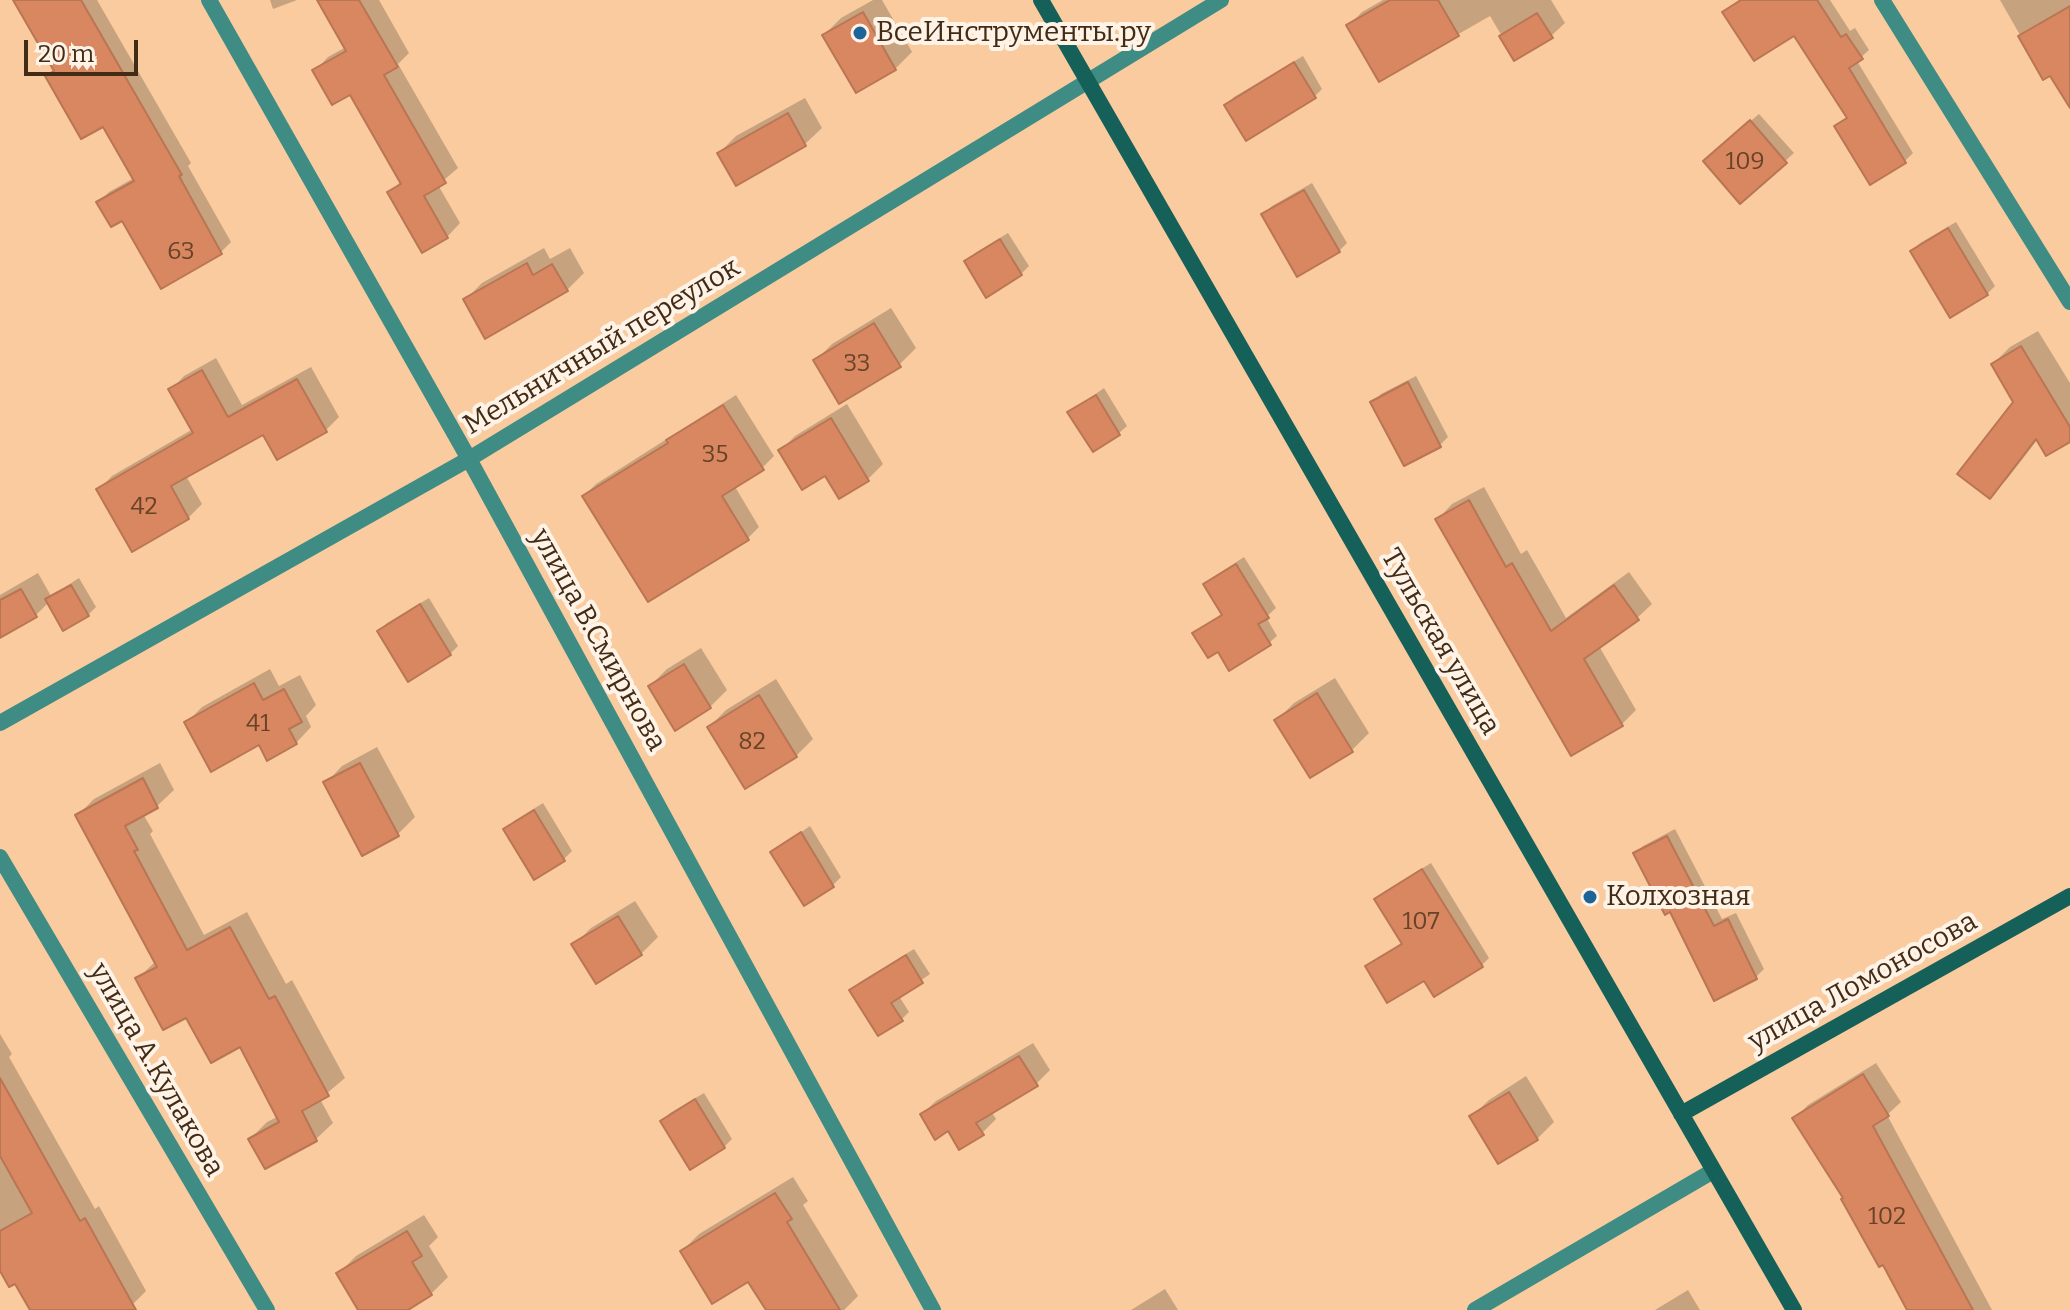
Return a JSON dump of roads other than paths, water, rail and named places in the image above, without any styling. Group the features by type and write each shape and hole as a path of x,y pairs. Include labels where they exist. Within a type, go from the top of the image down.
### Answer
{"main road":[{"name":"Тульская улица","path":"1041,0 1794,1310"},
{"name":"улица Ломоносова","path":"1681,1114 2070,896"}],"street":[{"name":"улица В.Смирнова","path":"209,0 469,459 933,1310"},
{"name":"Мельничный переулок","path":"0,723 469,459 1221,0"},
{"path":"1882,0 2070,302"},
{"name":"улица А.Кулакова","path":"0,857 267,1310"},
{"path":"1475,1310 1713,1171"}],"place":[{"name":"ВсеИнструменты.ру","path":"860,33"},
{"name":"Колхозная","path":"1590,897"}]}
